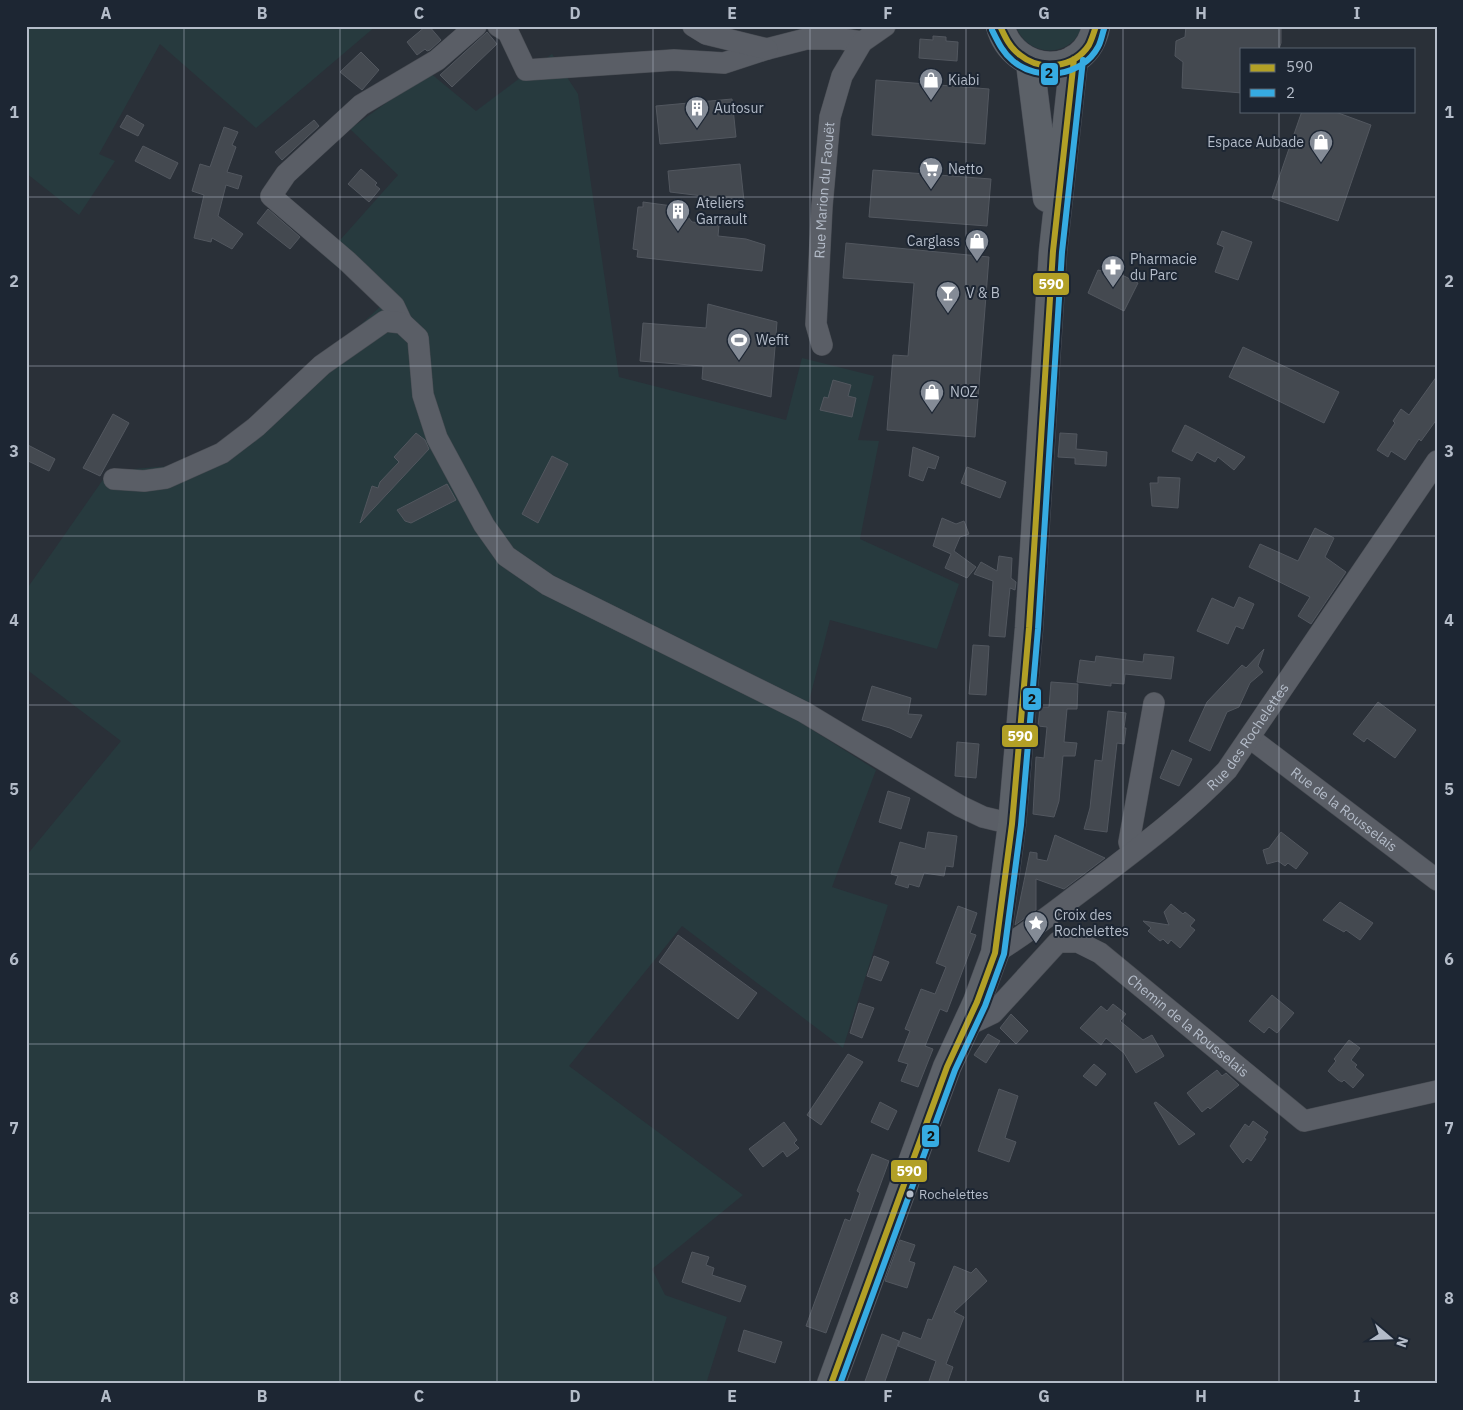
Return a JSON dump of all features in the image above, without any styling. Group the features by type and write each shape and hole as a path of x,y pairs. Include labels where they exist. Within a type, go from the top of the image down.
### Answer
{"main road":[{"path":"1000,26 1010,48 1019,57 1030,63 1045,66 1060,65 1074,59 1091,41 1096,26"},
{"path":"831,1384 947,1067 977,1002 995,952 1012,824 1029,628 1053,251 1074,59"},
{"path":"1030,63 1053,251"}],"street":[{"path":"476,26 437,60 361,106 286,174 271,196 346,261 394,306 402,323 418,338 423,395 437,438 484,525 506,556 548,585 804,712 960,806 983,817 1012,824"},
{"path":"498,26 508,32 526,70 674,60 724,64 767,49 806,39 842,39 862,42"},
{"path":"693,26 706,34 767,49"},
{"name":"Rue Marion du Faouët","path":"822,345 816,324 822,206 830,117 842,76 862,42 885,26"},
{"path":"114,479 144,481 166,478 222,453 256,428 322,365 350,344 385,321 402,323"},
{"name":"Rue des Rochelettes","path":"995,952 1035,926 1132,852 1206,792 1227,770 1437,461"},
{"path":"1132,852 1129,842 1154,703"},
{"name":"Rue de la Rousselais","path":"1250,738 1437,880"},
{"name":"Chemin de la Rousselais","path":"966,1026 993,1013 1058,942 1078,942 1100,953 1304,1121 1437,1092"}],"green space":[{"path":"26,26 376,26 256,128 160,44 99,154 115,161 79,215 26,173"},
{"path":"1016,26 1082,26 1077,37 1069,44 1060,49 1049,50 1039,49 1030,44 1022,37"},
{"path":"552,54 578,94 619,377 786,420 802,358 874,376 858,440 879,441 860,539 959,584 937,649 830,620 803,724 876,770 832,887 888,905 843,1048 682,926 569,1066 743,1195 652,1269 665,1295 727,1317 706,1384 26,1384 26,856 121,741 26,669 26,590 109,471 170,466 212,451 290,390 382,305 325,257 398,175 350,129 429,72 476,111"}],"building":[{"path":"426,26 429,26 441,40 430,50 427,51 425,49 417,55 407,42"},
{"path":"1186,26 1281,26 1279,48 1240,48 1240,93 1182,88 1183,62 1175,56 1176,41 1185,37"},
{"path":"487,32 497,44 452,87 440,75"},
{"path":"933,36 946,37 946,41 958,42 957,61 919,58 920,39 933,40"},
{"path":"361,52 379,70 362,90 340,72"},
{"name":"Kiabi","path":"876,80 989,89 985,144 872,135"},
{"name":"Autosur","path":"732,99 736,137 660,144 656,106"},
{"name":"Espace Aubade","path":"1302,112 1336,112 1371,125 1338,221 1272,198"},
{"path":"127,115 144,125 138,136 120,127"},
{"path":"314,120 319,126 282,160 275,152"},
{"path":"224,127 238,132 232,145 236,147 227,172 242,176 238,189 226,185 218,216 243,234 232,249 212,238 211,242 194,238 204,195 192,191 200,164 210,167"},
{"path":"143,146 178,163 170,179 135,161"},
{"path":"740,164 744,201 670,192 668,171"},
{"path":"361,169 377,183 375,185 380,189 369,202 348,184"},
{"name":"Netto","path":"873,170 991,179 987,226 869,217"},
{"name":"Ateliers Garrault","path":"643,202 680,207 692,222 719,225 718,236 746,239 765,245 762,271 637,257 638,250 633,249 638,207 643,207"},
{"path":"268,209 300,237 290,249 257,223"},
{"path":"1222,231 1252,242 1238,280 1215,272 1224,247 1217,244"},
{"path":"846,243 989,257 975,437 887,430 893,355 908,356 914,283 843,278"},
{"name":"Pharmacie du Parc","path":"1098,270 1124,276 1138,283 1124,311 1088,293"},
{"name":"Wefit","path":"708,304 777,322 771,397 702,379 703,366 640,361 643,323 706,328"},
{"path":"1243,347 1339,392 1324,423 1229,377"},
{"path":"1437,376 1437,419 1421,441 1419,439 1405,460 1391,451 1388,457 1377,450 1395,423 1393,421 1401,409 1409,415"},
{"path":"833,380 851,385 848,396 856,398 852,417 820,410 824,397 828,398"},
{"path":"113,414 129,423 100,476 83,468"},
{"path":"1185,425 1245,457 1234,470 1218,457 1215,462 1197,452 1192,461 1172,451"},
{"path":"416,433 425,440 429,449 360,523 372,486 378,488 380,482 399,462 394,457"},
{"path":"1060,433 1077,434 1076,449 1107,452 1106,466 1075,464 1075,458 1058,457"},
{"path":"26,444 55,459 49,471 26,460"},
{"path":"913,447 939,457 935,469 928,467 923,481 909,476"},
{"path":"552,456 568,464 538,523 522,514"},
{"path":"967,467 1006,482 1000,498 961,483"},
{"path":"1158,477 1180,478 1178,508 1152,506 1150,483 1158,483"},
{"path":"447,484 456,500 411,523 405,521 397,510"},
{"path":"942,518 956,524 964,521 969,534 960,537 954,551 976,567 967,578 945,568 951,554 933,546"},
{"path":"1315,528 1334,538 1325,557 1346,572 1311,624 1298,616 1310,597 1249,567 1260,544 1298,561"},
{"path":"999,556 1012,558 1011,578 1016,582 1015,590 1010,588 1005,637 989,636 993,581 974,574 981,562 997,571"},
{"path":"1239,597 1254,604 1243,629 1236,626 1228,644 1197,631 1212,598 1234,608"},
{"path":"973,645 989,646 986,695 969,694"},
{"path":"1264,649 1258,666 1263,672 1250,683 1239,707 1227,712 1210,751 1189,741 1207,702 1242,665 1246,668"},
{"path":"1144,654 1174,657 1171,679 1125,674 1124,684 1111,683 1111,686 1077,682 1080,660 1095,662 1096,656 1143,662"},
{"path":"1051,682 1078,684 1077,709 1067,709 1064,742 1077,743 1075,756 1063,756 1059,801 1054,817 1033,814 1036,757 1044,758 1047,727 1038,726 1040,707 1049,707"},
{"path":"872,686 911,698 908,714 922,715 911,738 890,728 862,720"},
{"path":"1378,702 1416,730 1395,758 1367,738 1364,742 1353,734"},
{"path":"1108,711 1126,713 1124,728 1126,728 1124,744 1117,743 1107,832 1084,829 1090,808 1095,760 1102,761"},
{"path":"957,742 979,744 976,778 955,776"},
{"path":"1172,750 1192,759 1179,786 1160,778"},
{"path":"888,791 910,798 901,829 879,822"},
{"path":"928,832 957,836 953,867 946,866 944,876 924,873 919,887 909,884 908,888 895,884 898,876 891,874 900,842 925,849"},
{"path":"1281,832 1308,853 1296,869 1288,863 1285,866 1278,861 1267,864 1263,850 1269,848"},
{"path":"1055,835 1105,858 1064,889 1036,879 1036,910 1015,925 1030,852 1037,853 1037,859 1047,861"},
{"path":"1340,902 1373,923 1360,940 1346,930 1344,932 1323,920"},
{"path":"1171,904 1183,914 1185,912 1195,920 1190,926 1195,930 1180,948 1171,940 1168,944 1163,939 1160,941 1148,931 1151,928 1143,921 1169,925 1164,912"},
{"path":"958,906 977,913 970,933 976,935 947,1012 940,1009 925,1046 933,1049 918,1087 901,1081 908,1064 898,1061 910,1031 905,1029 921,989 935,994 946,967 936,963"},
{"path":"678,935 757,993 738,1019 659,962"},
{"path":"874,956 889,962 881,981 867,976"},
{"path":"1272,995 1294,1013 1277,1033 1269,1027 1264,1033 1249,1021"},
{"path":"859,1003 874,1008 862,1038 850,1033"},
{"path":"1113,1004 1126,1014 1120,1021 1143,1040 1152,1035 1164,1056 1136,1073 1124,1053 1106,1038 1101,1045 1080,1028 1101,1006 1107,1011"},
{"path":"1011,1014 1028,1031 1016,1044 1000,1028"},
{"path":"988,1034 1000,1041 986,1063 974,1055"},
{"path":"1349,1040 1360,1048 1351,1060 1357,1065 1355,1067 1364,1075 1353,1088 1344,1080 1342,1082 1338,1080 1328,1071 1336,1061 1334,1059"},
{"path":"848,1054 863,1062 821,1125 807,1115"},
{"path":"1094,1064 1106,1074 1096,1086 1083,1076"},
{"path":"1217,1070 1222,1076 1226,1073 1239,1085 1210,1109 1208,1107 1202,1112 1187,1093"},
{"path":"999,1089 1018,1096 1005,1138 1016,1142 1009,1162 978,1151"},
{"path":"880,1102 897,1111 888,1130 871,1122"},
{"path":"1156,1102 1195,1134 1179,1145 1154,1103"},
{"path":"1253,1121 1268,1132 1264,1138 1266,1139 1251,1161 1247,1158 1243,1163 1230,1146 1245,1124 1249,1127"},
{"path":"784,1122 797,1140 794,1143 799,1148 787,1157 783,1151 763,1167 749,1149"},
{"path":"872,1154 889,1161 826,1333 806,1326 845,1219 850,1221 860,1193 857,1191"},
{"path":"900,1240 915,1245 909,1261 915,1263 907,1288 885,1281"},
{"path":"692,1252 709,1257 706,1265 714,1268 712,1275 746,1286 740,1302 682,1282"},
{"path":"954,1266 971,1273 976,1268 987,1281 954,1312 964,1317 946,1364 953,1367 947,1384 928,1384 936,1361 898,1346 903,1332 921,1339 928,1319 932,1320"},
{"path":"744,1330 782,1342 775,1363 738,1351"},
{"path":"882,1334 899,1341 884,1384 864,1384"}],"transit line":[{"name":"590","path":"1000,26 1008,42 1016,52 1028,60 1047,65 1066,63 1083,53 1089,45 1096,26"},
{"name":"2","path":"992,30 1009,58 1023,68 1047,74 1071,70 1081,65 1091,57 1098,47 1104,29"},
{"name":"590","path":"831,1384 947,1067 977,1002 995,953 1012,824 1029,628 1053,251 1074,59"},
{"name":"2","path":"840,1384 955,1070 985,1006 1004,954 1021,825 1038,629 1062,252 1083,60"}],"place":[{"name":"Kiabi","path":"931,101"},
{"name":"Autosur","path":"697,129"},
{"name":"Espace Aubade","path":"1321,163"},
{"name":"Netto","path":"931,190"},
{"name":"Ateliers Garrault","path":"678,232"},
{"name":"Carglass","path":"977,262"},
{"name":"Pharmacie du Parc","path":"1113,288"},
{"name":"V & B","path":"948,314"},
{"name":"Wefit","path":"739,361"},
{"name":"NOZ","path":"932,413"},
{"name":"Croix des Rochelettes","path":"1036,944"},
{"name":"Rochelettes","path":"910,1194"}]}
